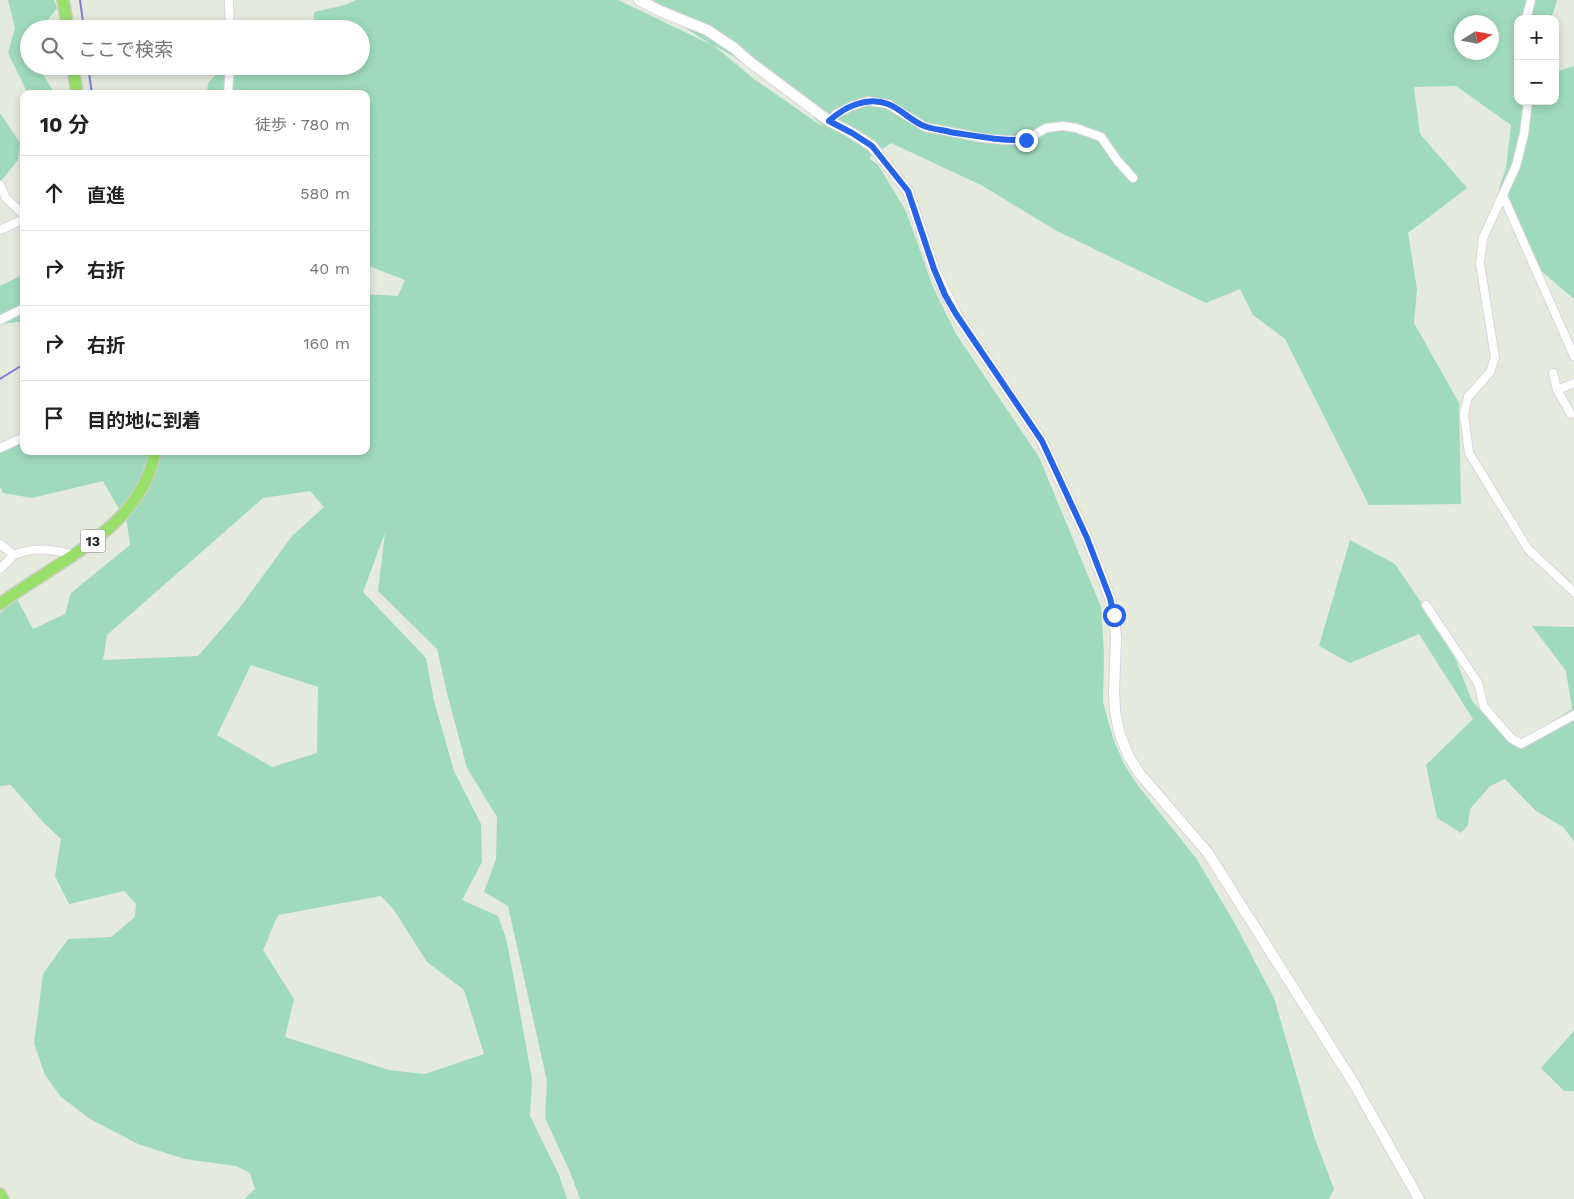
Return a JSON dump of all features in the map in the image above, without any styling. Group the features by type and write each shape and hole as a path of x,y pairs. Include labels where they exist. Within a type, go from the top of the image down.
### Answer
{"main road":[{"path":"63,0 66,20"},
{"path":"74,75 76,90"},
{"name":"13","path":"0,604 95,539 131,505 144,486 155,455"},
{"path":"0,1194 3,1199"}],"street":[{"path":"228,0 229,20"},
{"path":"639,0 660,11 707,30 829,121 872,146 908,191 934,269 945,295 966,330 1042,441 1087,538 1110,598 1116,638 1115,711 1120,735 1129,757 1140,774 1208,853 1352,1082 1420,1199"},
{"path":"1527,15 1530,0"},
{"path":"228,90 229,75"},
{"path":"829,121 836,114 852,106 868,102 888,104 925,127 997,140 1026,140 1046,128 1063,126 1076,128 1101,137 1117,160 1133,178"},
{"path":"1528,105 1524,134 1516,166 1483,238 1480,263 1495,358 1490,372 1468,397 1464,414 1469,454 1528,549 1574,592"},
{"path":"0,185 6,198 20,213"},
{"path":"1503,196 1574,356"},
{"path":"0,230 20,219"},
{"path":"0,320 20,310"},
{"path":"1553,373 1556,390 1571,414"},
{"path":"1556,390 1574,383"},
{"path":"0,448 20,439"},
{"path":"0,544 14,555"},
{"path":"0,569 14,555 25,551 42,548 74,554"},
{"path":"1426,605 1478,683 1484,706 1511,738 1521,744 1574,715"}],"green space":[{"path":"8,0 54,0 57,8 48,20 20,20 20,75 43,75 53,90 26,90 8,53 15,28"},
{"path":"356,0 618,0 712,45 678,23 636,0 1557,0 1552,15 1514,15 1514,105 1559,105 1559,71 1574,66 1574,299 1526,258 1499,188 1506,168 1511,125 1456,86 1414,87 1420,134 1467,188 1408,233 1417,289 1414,323 1459,403 1461,504 1369,505 1285,339 1253,315 1240,289 1206,303 1057,231 981,185 891,143 869,158 878,165 906,211 933,287 956,334 1039,457 1101,607 1104,654 1103,702 1113,738 1124,764 1139,787 1196,858 1234,922 1274,998 1315,1139 1334,1189 1329,1199 580,1199 571,1174 545,1118 547,1081 508,906 484,892 496,859 497,817 467,768 437,649 378,591 385,533 363,592 426,658 434,701 454,771 481,824 482,862 462,900 498,916 506,938 532,1079 530,1116 559,1175 567,1199 244,1199 255,1189 250,1173 236,1166 185,1159 138,1144 90,1119 61,1097 45,1075 34,1043 43,974 68,939 111,937 135,917 136,904 124,891 69,904 55,876 61,839 43,822 11,785 0,786 0,613 17,599 33,629 65,614 71,593 130,545 127,523 103,481 32,498 3,493 0,487 0,446 20,435 20,455 370,455 370,294 398,296 405,280 370,267 370,90 207,90 208,83 216,75 370,75 370,20 314,20 314,12 345,5","holes":["713,45 742,62 800,104 823,127 754,79","310,491 324,507 292,536 238,610 198,656 103,660 107,635 263,498","251,665 318,687 317,753 272,767 217,735","381,896 394,910 427,962 464,990 484,1054 425,1074 389,1070 285,1037 294,999 263,950 278,915"]},
{"path":"0,113 20,143 18,160 0,182"},
{"path":"20,276 20,322 2,324 0,320 0,286"},
{"path":"1350,540 1395,564 1450,645 1472,701 1514,746 1572,709 1566,671 1532,626 1574,627 1574,841 1563,827 1536,811 1505,779 1490,786 1470,809 1468,825 1461,833 1437,818 1426,765 1473,719 1419,634 1350,663 1319,646"},
{"path":"1574,1031 1574,1091 1564,1091 1541,1068"}],"waterway":[{"path":"80,0 83,20"},
{"path":"89,75 91,90"},
{"path":"0,379 20,366"}],"route":[{"path":"1026,140 983,138 925,127 888,104 868,102 852,106 836,114 829,121 872,146 908,191 916,209 934,269 945,295 1042,441 1087,538 1110,598 1114,615"}]}
